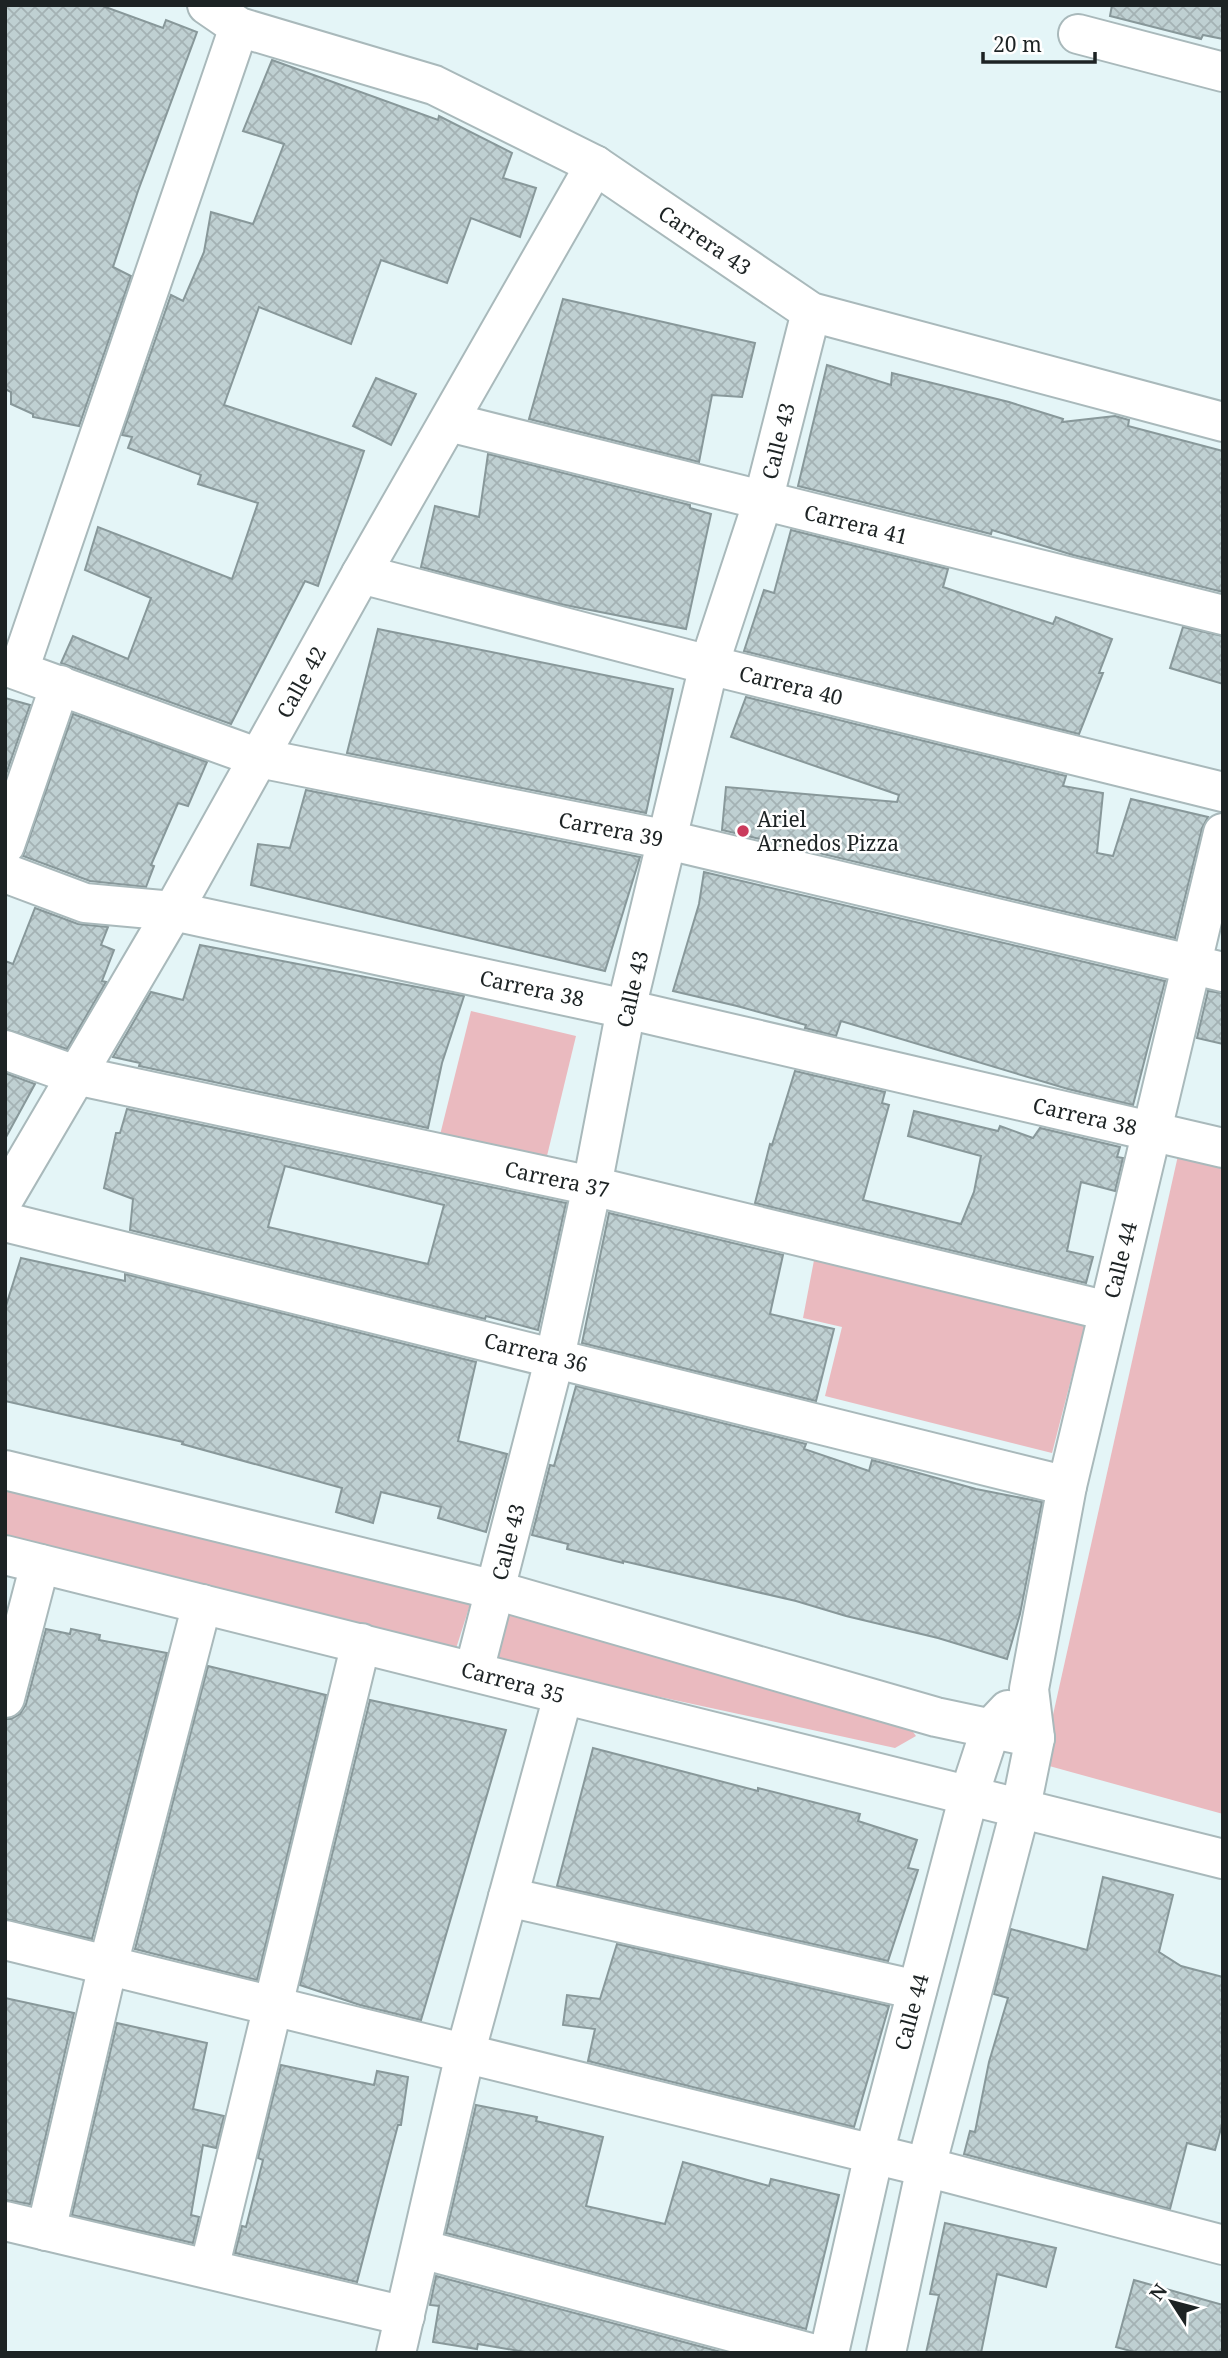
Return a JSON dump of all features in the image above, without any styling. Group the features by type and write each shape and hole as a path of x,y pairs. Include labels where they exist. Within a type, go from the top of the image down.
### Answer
{"street":[{"name":"Carrera 43","path":"207,5 239,27 434,85 594,165 811,312 1223,422"},
{"path":"12,668 239,27"},
{"path":"1078,34 1223,72"},
{"name":"Calle 42","path":"5,1197 173,911 594,165"},
{"name":"Calle 43","path":"474,1671 555,1357 626,1009 709,665 763,501 811,312"},
{"name":"Carrera 41","path":"449,422 1223,615"},
{"name":"Carrera 40","path":"361,574 709,665 1223,792"},
{"name":"Carrera 39","path":"12,668 259,758 668,840 1207,968"},
{"path":"5,845 60,685"},
{"name":"Calle 44","path":"886,2353 926,2167 1021,1807 1035,1738 1029,1689 1067,1486 1151,1131 1207,968 1223,834"},
{"name":"Carrera 38","path":"5,873 85,903 173,911 626,1009 1223,1148"},
{"name":"Carrera 37","path":"5,1050 75,1075 592,1186 1108,1311"},
{"name":"Carrera 36","path":"5,1222 1067,1486"},
{"path":"5,1470 495,1590 936,1717 1035,1738"},
{"path":"5,1698 23,1559"},
{"name":"Carrera 35","path":"23,1559 1223,1859"},
{"path":"46,2231 108,1965 202,1604"},
{"path":"209,2269 361,1643"},
{"name":"Calle 44","path":"829,2353 873,2154 969,1795 991,1728 1029,1689"},
{"path":"396,2353 465,2054 563,1696"},
{"path":"508,1898 917,1990"},
{"path":"5,1940 926,2167 1223,2245"},
{"path":"5,2221 405,2316"},
{"path":"421,2249 811,2353"}],"shaded area":[{"path":"471,1011 576,1036 546,1160 440,1135"},
{"path":"1179,1151 1223,1160 1223,1814 1042,1764"},
{"path":"815,1255 1085,1325 1052,1453 825,1396 842,1327 803,1318"},
{"path":"5,1474 474,1592 453,1658 5,1547"},
{"path":"505,1601 900,1714 916,1736 895,1748 490,1660"}],"building":[{"path":"5,5 100,5 163,28 166,20 197,32 113,267 131,276 79,426 33,417 33,414 11,404 11,392 5,389"},
{"path":"1112,5 1223,5 1223,39 1203,35 1201,39 1110,16"},
{"path":"272,60 438,120 439,116 512,153 503,178 536,188 520,237 471,218 447,283 381,260 351,344 259,307 224,405 364,451 318,586 305,581 231,724 61,663 73,636 128,659 151,598 85,570 98,527 232,579 258,503 198,484 201,475 128,448 132,437 122,435 171,295 183,301 204,252 211,212 253,224 284,144 243,131"},
{"path":"563,299 755,343 742,397 712,395 699,462 529,419"},
{"path":"827,365 891,385 892,373 1009,402 1063,419 1062,422 1115,416 1129,420 1128,426 1223,451 1223,592 1073,555 992,530 991,534 798,486"},
{"path":"376,378 416,394 391,445 353,426"},
{"path":"488,454 690,505 690,508 711,514 686,629 560,604 421,567 435,506 479,517"},
{"path":"791,530 948,569 943,587 1053,624 1056,617 1112,639 1099,673 1103,673 1079,734 744,651 764,590 774,593"},
{"path":"1183,627 1223,636 1223,684 1170,668"},
{"path":"378,629 673,689 646,813 347,753"},
{"path":"746,697 1066,776 1063,786 1103,793 1097,853 1113,856 1131,799 1208,817 1202,828 1175,938 722,830 726,787 897,802 899,795 731,737"},
{"path":"5,698 30,705 5,777"},
{"path":"73,714 207,762 188,806 178,803 151,865 154,866 146,887 90,881 23,856"},
{"path":"306,790 640,857 605,971 251,885 258,844 290,848"},
{"path":"704,872 1165,981 1133,1105 1068,1089 841,1021 836,1036 805,1028 806,1025 673,991 699,904"},
{"path":"35,908 78,924 108,927 101,945 114,950 102,981 106,982 67,1049 5,1029 5,961 13,964"},
{"path":"200,945 464,996 442,1063 428,1128 139,1066 140,1063 113,1057 151,992 183,1000"},
{"path":"1208,991 1223,993 1223,1044 1197,1038"},
{"path":"795,1071 885,1092 882,1103 889,1105 863,1200 961,1224 974,1192 981,1156 908,1136 914,1111 998,1131 1000,1126 1033,1138 1040,1128 1120,1147 1117,1157 1123,1158 1115,1191 1081,1182 1067,1251 1093,1257 1086,1283 755,1203 770,1144 772,1145"},
{"path":"5,1073 35,1084 5,1139"},
{"path":"127,1109 566,1203 538,1330 130,1230 133,1199 104,1188 116,1133 120,1133","holes":["285,1166 444,1205 428,1264 268,1227"]},
{"path":"609,1213 783,1255 770,1314 834,1329 816,1401 582,1343"},
{"path":"21,1258 125,1281 125,1274 476,1362 458,1441 507,1454 486,1532 438,1518 441,1507 381,1492 373,1523 336,1512 342,1488 182,1444 183,1442 5,1401 5,1309"},
{"path":"576,1386 806,1444 804,1449 869,1471 872,1460 976,1489 1042,1502 1020,1614 1007,1659 796,1601 567,1549 568,1544 532,1535 550,1465 554,1466"},
{"path":"46,1629 70,1634 71,1629 100,1635 99,1640 167,1653 92,1939 5,1919 5,1719 20,1714 26,1704"},
{"path":"208,1666 326,1695 257,1980 135,1949"},
{"path":"370,1700 506,1730 421,2020 360,2005 300,1985"},
{"path":"593,1748 758,1791 758,1788 860,1814 858,1821 917,1840 908,1868 918,1870 888,1961 557,1886"},
{"path":"1103,1877 1173,1895 1159,1952 1181,1966 1223,1977 1223,2121 1215,2150 1187,2143 1170,2209 964,2154 970,2131 975,2132 989,2062 1008,1998 994,1994 1011,1929 1087,1950"},
{"path":"617,1944 889,2006 854,2127 588,2061 595,2029 563,2025 567,1995 600,1999"},
{"path":"5,1998 74,2013 30,2204 5,2200"},
{"path":"117,2023 207,2043 193,2109 224,2116 216,2148 203,2145 191,2215 199,2217 193,2243 72,2215"},
{"path":"281,2065 374,2085 377,2071 408,2077 401,2125 398,2125 357,2282 235,2253 242,2226 246,2227 263,2160 258,2158"},
{"path":"476,2105 537,2117 536,2121 603,2137 586,2206 665,2224 683,2162 769,2186 771,2179 839,2195 806,2329 446,2233"},
{"path":"945,2223 1056,2248 1046,2287 997,2274 981,2353 926,2353 939,2295 930,2294"},
{"path":"436,2276 725,2353 531,2353 478,2344 477,2349 433,2342 439,2306 430,2305"},
{"path":"1134,2280 1223,2305 1223,2353 1138,2353 1116,2347"}],"place":[{"name":"Ariel Arnedos Pizza","path":"743,831"}]}
